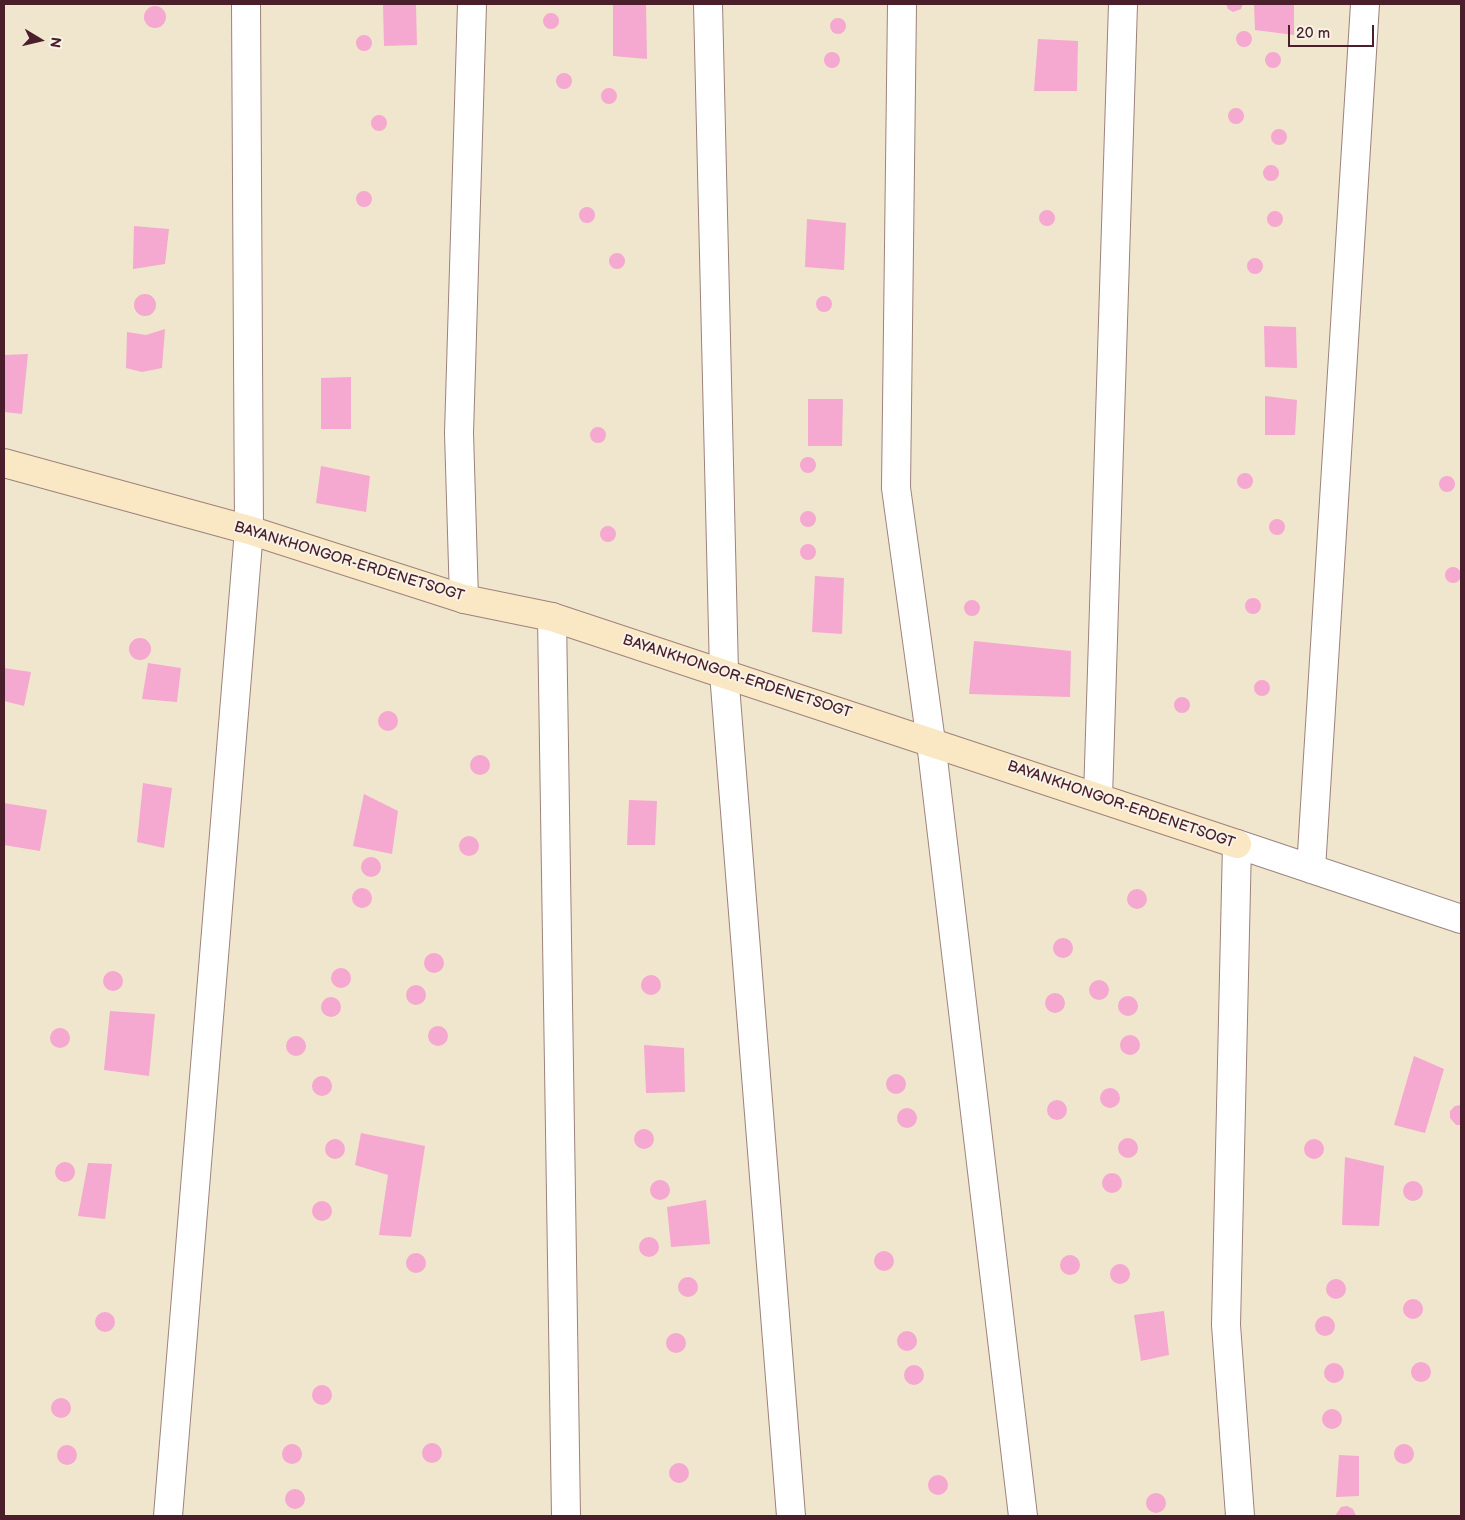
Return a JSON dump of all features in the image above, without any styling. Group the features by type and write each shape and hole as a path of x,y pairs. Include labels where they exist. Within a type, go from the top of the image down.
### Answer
{"street":[{"path":"168,1516 249,530 246,4"},
{"path":"464,599 459,433 472,4"},
{"path":"708,4 724,673 791,1516"},
{"path":"902,4 896,488 932,742 1023,1516"},
{"path":"1098,797 1123,4"},
{"path":"1311,869 1365,4"},
{"name":"BAYANKHONGOR-ERDENETSOGT","path":"4,463 249,530 464,599 552,617 1461,919"},
{"path":"552,617 566,1516"},
{"path":"1237,844 1226,1325 1240,1516"}],"building":[{"path":"383,4 416,4 417,45 384,46"},
{"path":"613,4 646,4 647,59 613,56"},
{"path":"1226,4 1243,4 1241,9 1233,12 1228,9"},
{"path":"1254,4 1294,4 1294,35 1255,30"},
{"path":"155,6 163,9 166,17 163,25 155,28 147,25 144,17 147,9"},
{"path":"548,13 554,13 559,18 557,27 548,29 543,24 543,18"},
{"path":"835,18 841,18 846,23 844,32 835,34 830,29 830,23"},
{"path":"1241,31 1247,31 1252,36 1250,45 1241,47 1236,42 1236,36"},
{"path":"361,35 367,35 372,40 370,49 361,51 356,46 356,40"},
{"path":"1038,39 1078,41 1077,91 1034,91"},
{"path":"829,52 835,52 840,57 838,66 829,68 824,63 824,57"},
{"path":"1270,52 1276,52 1281,57 1279,66 1270,68 1265,63 1265,57"},
{"path":"561,73 567,73 572,78 570,87 561,89 556,84 556,78"},
{"path":"606,88 612,88 617,93 615,102 606,104 601,99 601,93"},
{"path":"1233,108 1239,108 1244,113 1242,122 1233,124 1228,119 1228,113"},
{"path":"376,115 382,115 387,120 385,129 376,131 371,126 371,120"},
{"path":"1276,129 1282,129 1287,134 1285,143 1276,145 1271,140 1271,134"},
{"path":"1268,165 1274,165 1279,170 1277,179 1268,181 1263,176 1263,170"},
{"path":"361,191 367,191 372,196 370,205 361,207 356,202 356,196"},
{"path":"584,207 590,207 595,212 593,221 584,223 579,218 579,212"},
{"path":"1044,210 1050,210 1055,215 1053,224 1044,226 1039,221 1039,215"},
{"path":"1272,211 1278,211 1283,216 1281,225 1272,227 1267,222 1267,216"},
{"path":"807,219 846,223 844,270 805,267"},
{"path":"134,226 169,229 165,264 133,269"},
{"path":"614,253 620,253 625,258 623,267 614,269 609,264 609,258"},
{"path":"1252,258 1258,258 1263,263 1261,272 1252,274 1247,269 1247,263"},
{"path":"145,294 153,297 156,305 153,313 145,316 137,313 134,305 137,297"},
{"path":"821,296 827,296 832,301 830,310 821,312 816,307 816,301"},
{"path":"1264,326 1296,327 1297,368 1265,367"},
{"path":"165,329 162,368 142,372 126,368 127,332 146,335"},
{"path":"28,354 22,414 4,412 4,355"},
{"path":"351,377 351,429 321,429 321,378"},
{"path":"1265,396 1297,400 1295,435 1265,435"},
{"path":"808,399 843,399 842,446 808,446"},
{"path":"595,427 601,427 606,432 604,441 595,443 590,438 590,432"},
{"path":"805,457 811,457 816,462 814,471 805,473 800,468 800,462"},
{"path":"321,466 370,476 366,512 316,503"},
{"path":"1242,473 1248,473 1253,478 1251,487 1242,489 1237,484 1237,478"},
{"path":"1444,476 1450,476 1455,481 1453,490 1444,492 1439,487 1439,481"},
{"path":"805,511 811,511 816,516 814,525 805,527 800,522 800,516"},
{"path":"1274,519 1280,519 1285,524 1283,533 1274,535 1269,530 1269,524"},
{"path":"605,526 611,526 616,531 614,540 605,542 600,537 600,531"},
{"path":"805,544 811,544 816,549 814,558 805,560 800,555 800,549"},
{"path":"1450,567 1456,567 1461,572 1459,581 1450,583 1445,578 1445,572"},
{"path":"815,576 844,578 842,634 812,632"},
{"path":"1250,598 1256,598 1261,603 1259,612 1250,614 1245,609 1245,603"},
{"path":"969,600 975,600 980,605 978,614 969,616 964,611 964,605"},
{"path":"140,638 148,641 151,649 148,657 140,660 132,657 129,649 132,641"},
{"path":"974,641 1071,651 1070,697 969,694"},
{"path":"148,663 181,668 177,702 142,699"},
{"path":"4,668 31,672 24,706 4,701"},
{"path":"1259,680 1265,680 1270,685 1268,694 1259,696 1254,691 1254,685"},
{"path":"1179,697 1185,697 1190,702 1188,711 1179,713 1174,708 1174,702"},
{"path":"388,711 395,714 398,721 395,728 388,731 381,728 378,721 381,714"},
{"path":"480,755 487,758 490,765 487,772 480,775 473,772 470,765 473,758"},
{"path":"143,783 172,788 164,848 137,842"},
{"path":"364,794 398,811 392,854 353,846"},
{"path":"629,800 657,801 655,845 627,845"},
{"path":"4,803 47,810 40,851 4,845"},
{"path":"469,836 476,839 479,846 476,853 469,856 462,853 459,846 462,839"},
{"path":"371,857 378,860 381,867 378,874 371,877 364,874 361,867 364,860"},
{"path":"358,888 366,888 372,894 372,902 366,908 358,908 352,902 352,894"},
{"path":"1137,889 1144,892 1147,899 1144,906 1137,909 1130,906 1127,899 1130,892"},
{"path":"1063,938 1070,941 1073,948 1070,955 1063,958 1056,955 1053,948 1056,941"},
{"path":"434,953 441,956 444,963 441,970 434,973 427,970 424,963 427,956"},
{"path":"341,968 348,971 351,978 348,985 341,988 334,985 331,978 334,971"},
{"path":"113,971 120,974 123,981 120,988 113,991 106,988 103,981 106,974"},
{"path":"651,975 658,978 661,985 658,992 651,995 644,992 641,985 644,978"},
{"path":"1099,980 1106,983 1109,990 1106,997 1099,1000 1092,997 1089,990 1092,983"},
{"path":"416,985 423,988 426,995 423,1002 416,1005 409,1002 406,995 409,988"},
{"path":"1055,993 1062,996 1065,1003 1062,1010 1055,1013 1048,1010 1045,1003 1048,996"},
{"path":"1128,996 1135,999 1138,1006 1135,1013 1128,1016 1121,1013 1118,1006 1121,999"},
{"path":"331,997 338,1000 341,1007 338,1014 331,1017 324,1014 321,1007 324,1000"},
{"path":"110,1011 155,1014 149,1076 104,1070"},
{"path":"438,1026 445,1029 448,1036 445,1043 438,1046 431,1043 428,1036 431,1029"},
{"path":"60,1028 67,1031 70,1038 67,1045 60,1048 53,1045 50,1038 53,1031"},
{"path":"1130,1035 1137,1038 1140,1045 1137,1052 1130,1055 1123,1052 1120,1045 1123,1038"},
{"path":"296,1036 303,1039 306,1046 303,1053 296,1056 289,1053 286,1046 289,1039"},
{"path":"644,1045 684,1048 685,1092 646,1093"},
{"path":"1414,1056 1444,1069 1425,1133 1394,1125"},
{"path":"896,1074 903,1077 906,1084 903,1091 896,1094 889,1091 886,1084 889,1077"},
{"path":"322,1076 329,1079 332,1086 329,1093 322,1096 315,1093 312,1086 315,1079"},
{"path":"1110,1088 1117,1091 1120,1098 1117,1105 1110,1108 1103,1105 1100,1098 1103,1091"},
{"path":"1057,1100 1064,1103 1067,1110 1064,1117 1057,1120 1050,1117 1047,1110 1050,1103"},
{"path":"1461,1105 1461,1125 1456,1125 1450,1118 1450,1111 1455,1106"},
{"path":"907,1108 914,1111 917,1118 914,1125 907,1128 900,1125 897,1118 900,1111"},
{"path":"644,1129 651,1132 654,1139 651,1146 644,1149 637,1146 634,1139 637,1132"},
{"path":"361,1133 425,1146 411,1237 379,1235 388,1175 355,1165"},
{"path":"1128,1138 1135,1141 1138,1148 1135,1155 1128,1158 1121,1155 1118,1148 1121,1141"},
{"path":"335,1139 342,1142 345,1149 342,1156 335,1159 328,1156 325,1149 328,1142"},
{"path":"1314,1139 1321,1142 1324,1149 1321,1156 1314,1159 1307,1156 1304,1149 1307,1142"},
{"path":"1345,1157 1384,1166 1379,1226 1342,1225"},
{"path":"65,1162 72,1165 75,1172 72,1179 65,1182 58,1179 55,1172 58,1165"},
{"path":"88,1163 112,1164 105,1219 78,1216"},
{"path":"1112,1173 1119,1176 1122,1183 1119,1190 1112,1193 1105,1190 1102,1183 1105,1176"},
{"path":"660,1180 667,1183 670,1190 667,1197 660,1200 653,1197 650,1190 653,1183"},
{"path":"1413,1181 1420,1184 1423,1191 1420,1198 1413,1201 1406,1198 1403,1191 1406,1184"},
{"path":"706,1200 710,1244 671,1247 667,1207"},
{"path":"322,1201 329,1204 332,1211 329,1218 322,1221 315,1218 312,1211 315,1204"},
{"path":"649,1237 656,1240 659,1247 656,1254 649,1257 642,1254 639,1247 642,1240"},
{"path":"884,1251 891,1254 894,1261 891,1268 884,1271 877,1268 874,1261 877,1254"},
{"path":"416,1253 423,1256 426,1263 423,1270 416,1273 409,1270 406,1263 409,1256"},
{"path":"1070,1255 1077,1258 1080,1265 1077,1272 1070,1275 1063,1272 1060,1265 1063,1258"},
{"path":"1120,1264 1127,1267 1130,1274 1127,1281 1120,1284 1113,1281 1110,1274 1113,1267"},
{"path":"688,1277 695,1280 698,1287 695,1294 688,1297 681,1294 678,1287 681,1280"},
{"path":"1336,1279 1343,1282 1346,1289 1343,1296 1336,1299 1329,1296 1326,1289 1329,1282"},
{"path":"1413,1299 1420,1302 1423,1309 1420,1316 1413,1319 1406,1316 1403,1309 1406,1302"},
{"path":"1164,1311 1169,1355 1141,1361 1134,1315"},
{"path":"105,1312 112,1315 115,1322 112,1329 105,1332 98,1329 95,1322 98,1315"},
{"path":"1325,1316 1332,1319 1335,1326 1332,1333 1325,1336 1318,1333 1315,1326 1318,1319"},
{"path":"907,1331 914,1334 917,1341 914,1348 907,1351 900,1348 897,1341 900,1334"},
{"path":"676,1333 683,1336 686,1343 683,1350 676,1353 669,1350 666,1343 669,1336"},
{"path":"1421,1362 1428,1365 1431,1372 1428,1379 1421,1382 1414,1379 1411,1372 1414,1365"},
{"path":"1334,1363 1341,1366 1344,1373 1341,1380 1334,1383 1327,1380 1324,1373 1327,1366"},
{"path":"914,1365 921,1368 924,1375 921,1382 914,1385 907,1382 904,1375 907,1368"},
{"path":"318,1385 326,1385 332,1391 332,1399 326,1405 318,1405 312,1399 312,1391"},
{"path":"61,1398 68,1401 71,1408 68,1415 61,1418 54,1415 51,1408 54,1401"},
{"path":"1332,1409 1339,1412 1342,1419 1339,1426 1332,1429 1325,1426 1322,1419 1325,1412"},
{"path":"432,1443 439,1446 442,1453 439,1460 432,1463 425,1460 422,1453 425,1446"},
{"path":"292,1444 299,1447 302,1454 299,1461 292,1464 285,1461 282,1454 285,1447"},
{"path":"1404,1444 1411,1447 1414,1454 1411,1461 1404,1464 1397,1461 1394,1454 1397,1447"},
{"path":"67,1445 74,1448 77,1455 74,1462 67,1465 60,1462 57,1455 60,1448"},
{"path":"1339,1455 1359,1456 1359,1496 1336,1497"},
{"path":"679,1463 686,1466 689,1473 686,1480 679,1483 672,1480 669,1473 672,1466"},
{"path":"938,1475 945,1478 948,1485 945,1492 938,1495 931,1492 928,1485 931,1478"},
{"path":"295,1489 302,1492 305,1499 302,1506 295,1509 288,1506 285,1499 288,1492"},
{"path":"1152,1493 1160,1493 1166,1499 1166,1507 1160,1513 1152,1513 1146,1507 1146,1499"},
{"path":"1347,1506 1353,1509 1356,1516 1335,1516 1341,1507"}]}
